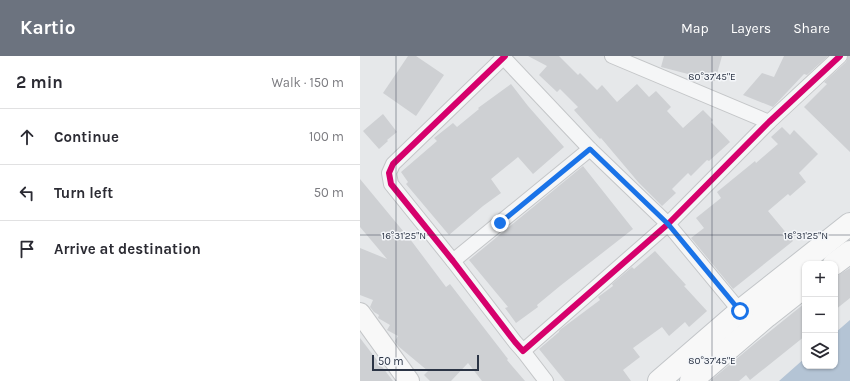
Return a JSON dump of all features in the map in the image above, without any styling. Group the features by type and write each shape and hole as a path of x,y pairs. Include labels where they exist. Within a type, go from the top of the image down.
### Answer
{"main road":[{"path":"659,381 740,311 850,224"},
{"path":"838,261 850,252"},
{"path":"691,381 767,316 802,288"},
{"path":"360,313 409,381"}],"street":[{"path":"612,56 769,122"},
{"path":"523,351 668,224 769,122 840,56"},
{"path":"546,381 453,261 390,184 389,174 393,164 504,57 590,149 668,224 740,311"},
{"path":"453,261 590,149"}],"water":[{"path":"850,320 850,381 779,381 802,361 802,369 838,369 838,330"}],"building":[{"path":"408,56 416,56 444,75 416,116 383,93"},
{"path":"528,56 559,56 578,75 580,73 597,90 602,85 617,102 637,84 649,97 656,91 671,107 667,111 683,128 703,110 713,120 711,122 730,142 709,161 707,160 691,176 688,173 672,189 676,193 662,206 639,183 601,138 600,139 574,110 578,107 560,89 557,92 539,75 547,66"},
{"path":"664,56 722,56 715,81 661,67"},
{"path":"784,56 828,56 807,75 804,74 773,107 743,95 762,73 774,77"},
{"path":"848,56 850,56 850,152 804,107 827,84 824,82 846,62"},
{"path":"511,84 564,147 533,174 518,157 491,179 501,193 449,235 406,184 408,182 401,172 437,141 434,138 453,123 457,127 479,109 478,108"},
{"path":"383,114 397,132 379,149 363,131"},
{"path":"782,127 790,135 794,130 818,154 799,173 806,182 790,196 788,194 768,211 793,241 733,289 691,238 704,228 696,218 721,198 717,192 755,161 756,163 778,144 771,137"},
{"path":"583,166 633,229 560,286 537,305 538,307 516,323 505,308 508,307 469,260"},
{"path":"360,179 413,243 446,287 450,284 508,359 507,360 525,381 482,381 468,363 451,381 430,381 424,375 428,371 398,346 395,341 398,336 387,330 390,325 378,318 379,315 370,307 373,300 360,295 360,248 387,259 360,227"},
{"path":"655,251 707,311 689,327 685,322 669,336 662,327 633,348 640,357 623,370 631,381 565,381 539,349 561,329 600,300 598,297 613,286 612,284 632,267 634,269"},
{"path":"850,268 850,298 838,308 838,297 838,275"},
{"path":"802,305 802,338 750,380 746,375 739,381 710,381"},
{"path":"360,338 393,381 360,381"}],"cycle path":[{"path":"505,56 393,164 389,173 391,184 523,351 668,224 769,122 840,56"}],"route":[{"path":"500,223 590,149 668,224 740,311"}]}
